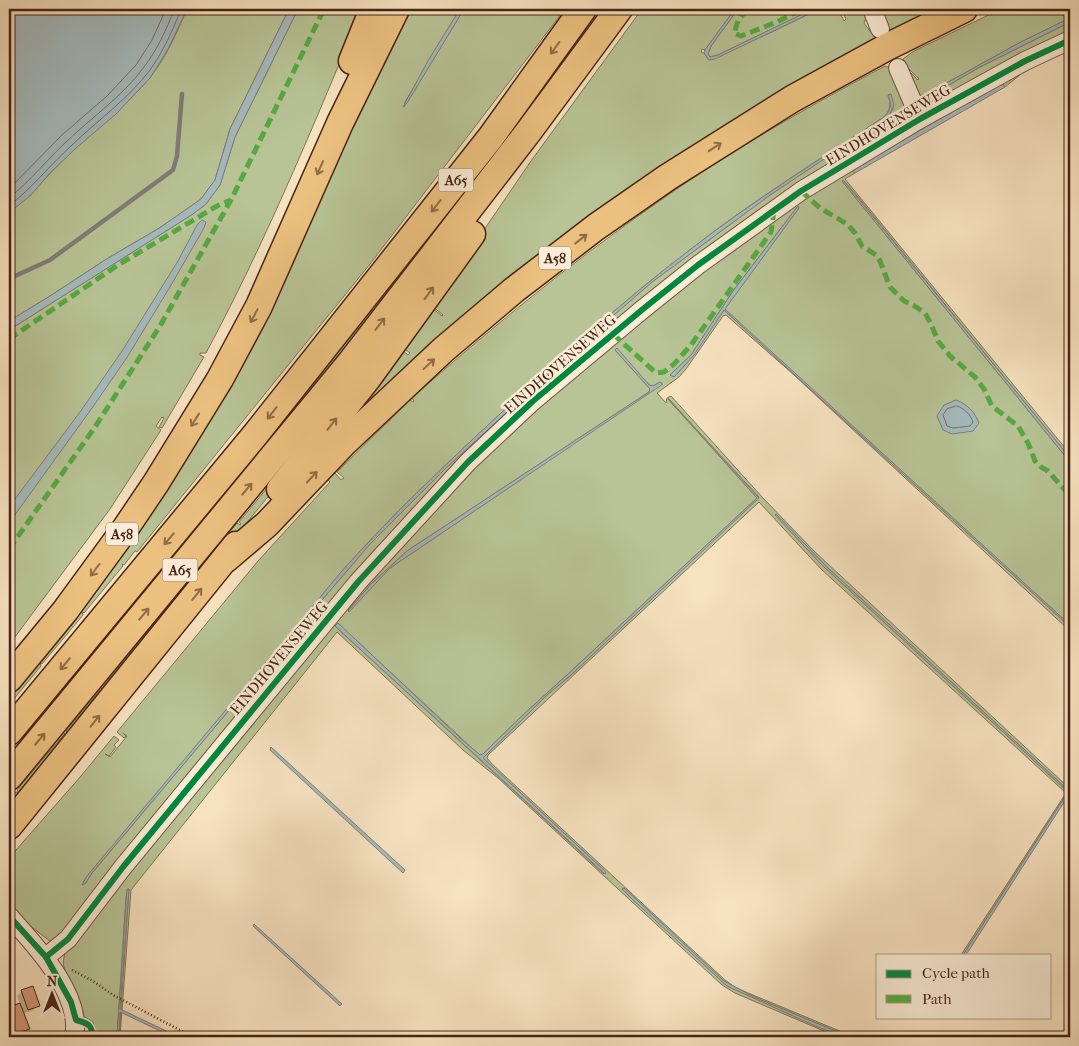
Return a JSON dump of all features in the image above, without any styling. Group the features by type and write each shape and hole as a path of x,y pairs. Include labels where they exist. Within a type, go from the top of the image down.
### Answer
{"highway":[{"path":"340,123 352,61 373,9"},
{"name":"A58","path":"9,679 64,611 126,529 220,379 259,306 340,123 396,9"},
{"name":"A65","path":"9,732 256,435 491,136 583,9"},
{"name":"A65","path":"9,777 332,386 529,131 619,9"},
{"name":"A58","path":"226,559 267,524 344,443 443,350 514,290 596,227 668,177 792,99 887,47 964,9"},
{"name":"A58","path":"9,826 226,559 368,378 501,194 529,131"}],"street":[{"path":"872,9 880,29"},
{"name":"EINDHOVENSEWEG","path":"46,957 68,939 123,866 358,582 468,462 533,401 643,308 698,265 801,191 920,119 1025,61 1070,40"},
{"path":"898,68 920,119"},
{"path":"9,916 46,957 71,1002 76,1020 74,1037"}],"path":[{"path":"93,982 125,1002 193,1037"}],"green space":[{"path":"187,9 289,9 230,129 215,180 201,199 161,227 9,321 9,213 142,86 167,52"},
{"path":"298,9 362,9 307,140 249,269 206,353 200,353 204,357 162,428 159,427 164,418 162,417 156,426 161,430 110,509 9,645 9,330 206,204 220,185 235,137"},
{"path":"405,9 460,9 405,102 404,107 464,9 565,9 370,264 137,552 135,551 124,565 122,564 123,566 84,613 82,612 83,615 42,664 40,663 41,666 9,705 9,694 97,584"},
{"path":"596,9 608,9 340,357 9,761 9,746 533,93"},
{"path":"642,9 735,9 705,50 702,49 701,52 709,60 819,9 838,9 844,21 846,19 841,9 866,9 867,17 864,23 876,39 818,74 335,437 401,349 408,355 410,353 402,347 431,307 443,315 432,306 531,161"},
{"path":"738,9 813,9 718,55 710,57 708,54 711,46"},
{"path":"875,9 943,9 889,32"},
{"path":"1001,9 1070,9 1070,18 1019,43 934,90 935,93 978,68 1070,22 1070,35 931,104 922,98 908,75 911,73 919,79 907,67 903,59 914,51"},
{"path":"890,65 909,110 905,119 810,182 472,456 73,925 51,942 9,907 9,858 114,736 119,740 114,745 116,747 109,756 105,754 110,757 127,736 123,733 126,736 124,738 117,732 258,561 330,482 328,480 335,473 341,480 344,478 337,472 410,400 413,402 412,398 519,307 593,249 669,194 773,128 885,66","holes":["890,94 893,109 888,116 770,195 652,282 591,335 446,468 370,544 92,873 85,884 83,882 342,571 380,530 439,472 570,350 666,268 762,197 884,117 889,109 888,95"]},
{"path":"1026,70 1005,87 1002,83"},
{"path":"986,92 864,162 852,170 855,173 845,179 1070,454 1070,458 858,197 842,181 1070,462 1070,625 724,309 799,208 798,206 733,291 691,355 670,375 674,377 686,364 724,310 1070,627 1070,631 794,375 726,315 723,316 679,377 657,393 666,403 667,398 671,396 763,498 814,551 1067,786 1070,782 1068,790 828,568 775,514 821,564 1068,792 964,954 962,954 1066,793 821,569 759,502 488,755 487,758 733,986 724,981 624,888 622,889 727,986 843,1037 838,1037 735,993 722,985 498,778 463,750 337,632 131,890 120,1037 129,889 126,897 117,1037 97,1037 93,1022 82,1015 63,963 65,952 423,513 635,319 822,183","holes":["615,350 649,385 653,386 660,382 662,384 390,568 348,610 371,584 407,551 649,392 650,389","668,399 759,497 571,675 548,694 483,758 606,872 604,874 336,627 358,642 480,755 757,498"]},
{"path":"272,482 272,492 9,811 9,801 16,792 19,792 17,790 65,733 68,733 66,731 100,690 102,692 101,689 135,647 138,647 136,645 169,606 172,608 171,604 203,565 205,567 204,563 237,523 241,524 239,522"},
{"path":"741,990 854,1037 850,1037"}],"water":[{"path":"9,9 187,9 168,49 150,78 116,114 75,149 49,174 32,194 9,213"},
{"path":"289,9 298,9 235,137 220,185 206,204 9,330 9,321 161,227 201,199 215,180 230,129"},
{"path":"460,9 464,9 403,107 429,59"},
{"path":"735,9 738,9 711,46 708,54 710,57 718,55 813,9 819,9 715,59 709,60 704,53 705,50"},
{"path":"1070,18 1070,22 978,68 935,93 934,90 1019,43"},
{"path":"1002,83 1005,87 855,173 851,170"},
{"path":"891,94 894,105 889,116 770,195 652,282 591,335 446,468 370,544 92,873 85,884 82,885 87,876 342,571 419,491 570,350 666,268 762,197 884,117 889,109 890,102 888,96"},
{"path":"842,181 1070,458 1070,462"},
{"path":"798,206 799,208 725,309 1070,627 724,310 694,355 674,377 670,375 691,355 733,291"},
{"path":"202,220 206,222 204,228 126,359 9,523 9,507 80,412 122,351 178,261 197,225"},
{"path":"617,348 649,385 653,386 660,382 663,384 390,568 348,611 371,584 407,551 649,392 650,389 615,350"},
{"path":"668,398 759,498 571,675 548,694 483,758 606,872 605,874 335,626 338,623 460,738 480,755 483,754 757,498"},
{"path":"956,400 970,409 977,419 979,423 973,431 952,434 943,430 937,416 944,405"},
{"path":"775,515 828,568 1068,790 1070,787 1068,796 967,954 964,954 1068,792 821,564"},
{"path":"271,747 405,870 403,873 270,750"},
{"path":"624,888 724,981 754,997 850,1037 843,1037 813,1025 727,986 632,899 622,889"},
{"path":"127,889 129,889 120,1009 179,1037 173,1037 120,1012 119,1037 117,1037"},
{"path":"254,924 342,1004 340,1006 253,926"}],"building":[{"path":"33,986 40,1006 28,1010 21,990"},
{"path":"20,1003 30,1029 14,1034 12,1026 9,1027 9,1007"}],"waterway":[{"path":"9,277 50,260 173,170 177,156 182,94"}],"marked path":[{"path":"9,549 95,427 160,326 231,200 324,9"},
{"path":"747,9 738,21 734,33 741,36 777,22 802,9"},
{"path":"801,191 820,208 847,224 855,233 862,246 876,255 890,287 904,301 925,313 938,341 950,356 975,377 984,389 992,406 1018,426 1028,443 1035,461 1048,471 1070,496"},
{"path":"9,339 118,265 217,206 231,200"},
{"path":"613,334 656,373 664,372 691,345 771,232 774,211"}],"cycle path":[{"path":"46,957 68,939 123,867 358,582 468,462 533,401 698,265 801,191 920,119 1025,61 1070,40"},
{"path":"9,916 46,957 71,1002 76,1020 88,1025 93,1037"}]}
